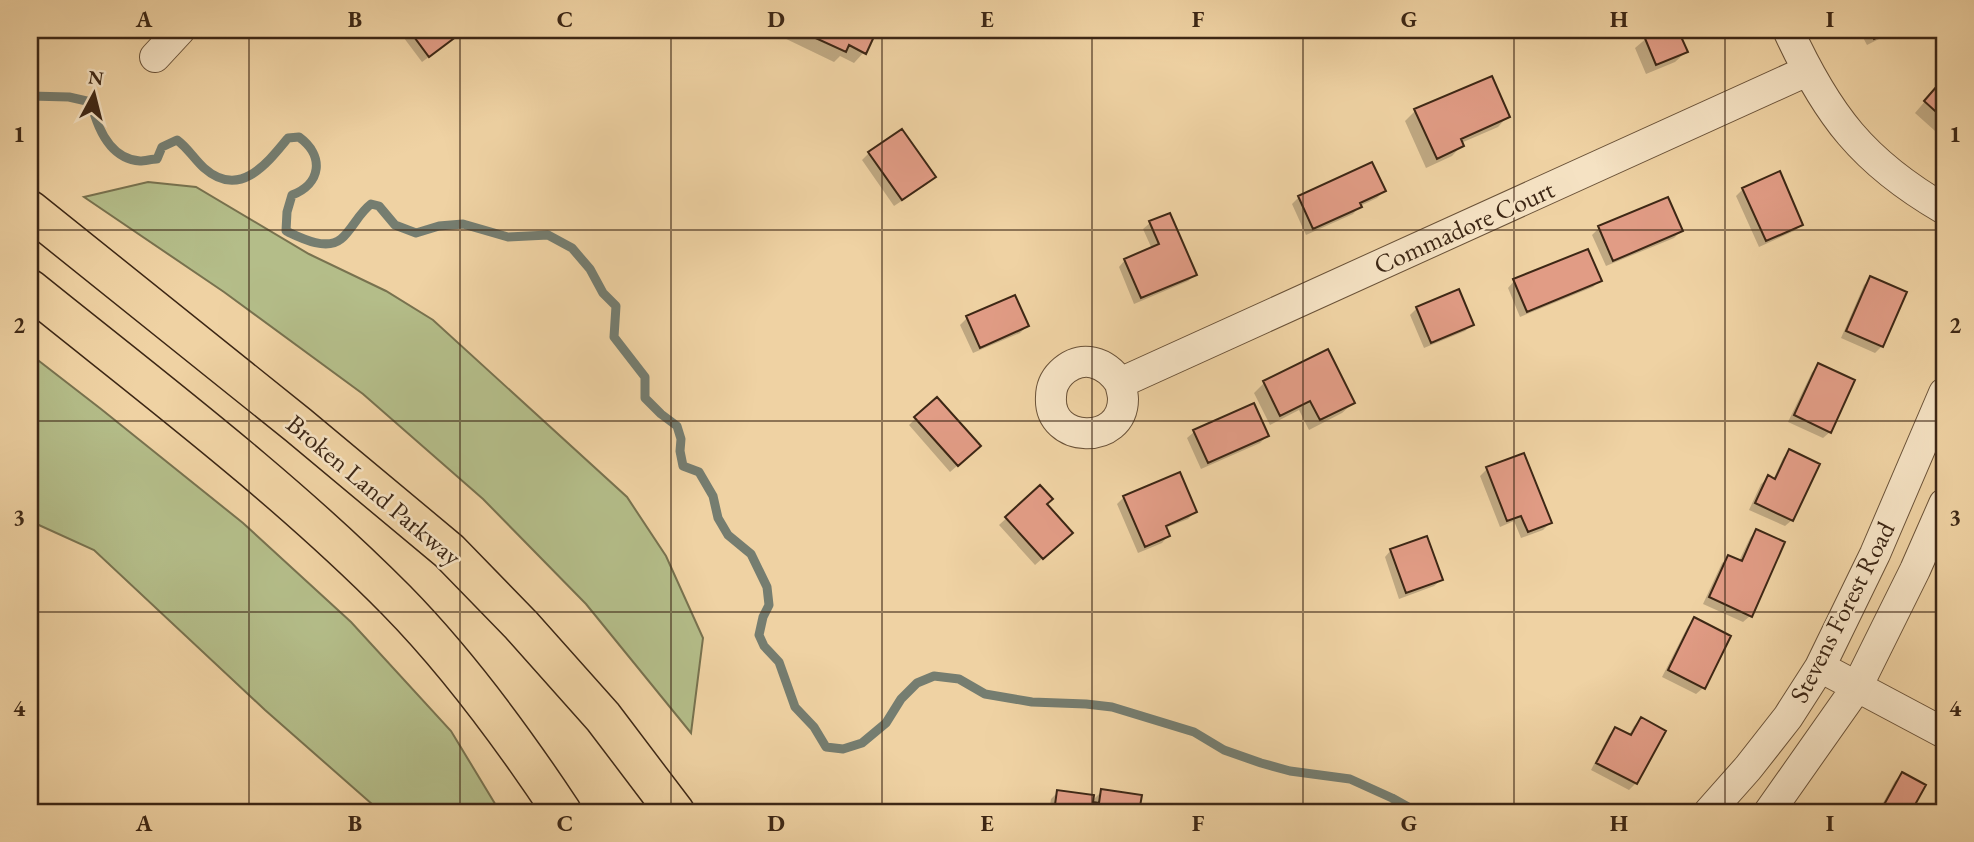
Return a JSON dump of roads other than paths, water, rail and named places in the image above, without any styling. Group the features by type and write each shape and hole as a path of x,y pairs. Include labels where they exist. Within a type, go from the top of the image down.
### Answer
{"main road":[{"name":"Broken Land Parkway","path":"30,210 299,425 449,551 521,625 603,717 675,812"},
{"path":"30,289 258,474 397,601 481,699 525,756 562,812"}],"street":[{"path":"155,57 180,30"},
{"path":"1788,30 1807,71 1837,119 1866,153 1900,181 1944,209"},
{"name":"Commadore Court","path":"1120,383 1807,71"},
{"name":"Stevens Forest Road","path":"1709,812 1788,717 1820,667 1875,554 1944,393"},
{"name":"Stevens Forest Road","path":"1769,812 1857,687 1915,570 1944,503"},
{"path":"1820,667 1944,733"}],"waterway":[{"path":"30,96 69,97 91,102 106,140 130,159 157,159 162,147 177,140 204,168 217,177 229,180 251,175 261,168 288,138 299,137 313,153 316,169 309,184 292,195 287,212 286,231 321,244 341,239 371,204 379,206 395,225 416,233 439,226 463,224 508,237 548,235 572,248 590,269 603,293 616,306 614,337 645,377 645,398 677,426 683,466 699,472 713,496 718,518 728,535 751,554 767,587 769,605 759,635 764,646 779,662 795,707 814,727 826,747 843,749 862,743 886,723 901,699 917,683 934,676 959,679 985,694 1032,702 1112,707 1194,732 1224,750 1261,763 1290,771 1350,779 1417,812"}]}
